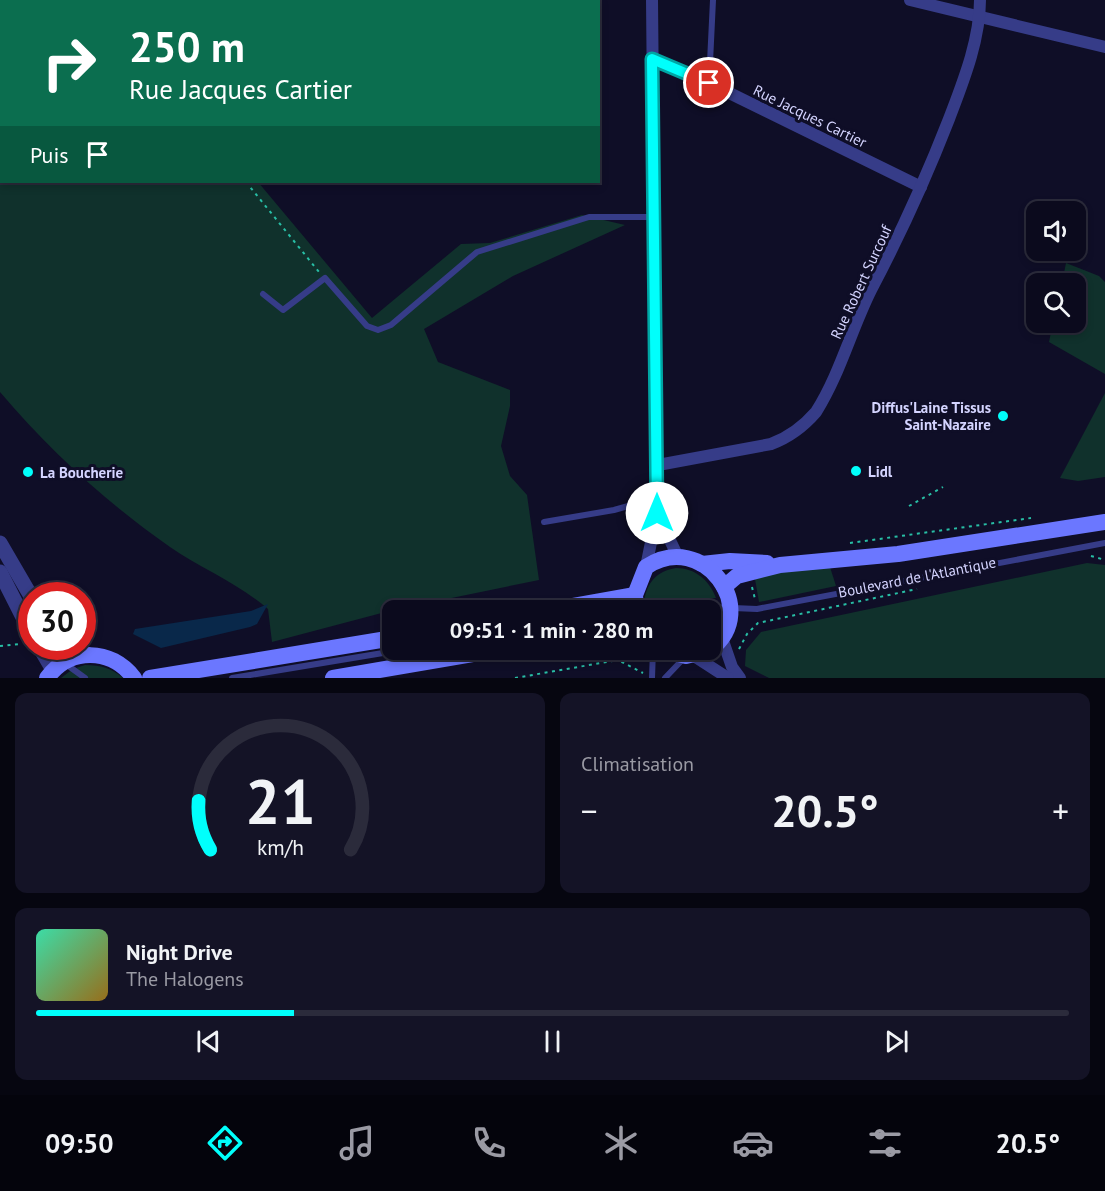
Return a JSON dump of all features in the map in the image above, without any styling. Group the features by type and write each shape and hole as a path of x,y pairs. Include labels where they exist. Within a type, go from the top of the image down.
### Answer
{"main road":[{"name":"Boulevard de l'Atlantique","path":"702,564 748,561 780,564 898,554 1105,522"},
{"path":"636,600 646,567 663,559 678,556 702,564 715,573 724,587 729,607 728,625 721,636"},
{"name":"Boulevard de l'Atlantique","path":"724,587 737,576 780,564"},
{"path":"150,678 382,640"},
{"path":"61,663 102,655 116,660 134,678"},
{"path":"333,678 438,660"}],"street":[{"path":"646,567 657,513 658,465 652,0"},
{"path":"910,0 1105,47"},
{"name":"Rue Robert Surcouf","path":"658,465 771,444 787,438 803,427 816,412 827,393 871,291 887,264 921,187 958,94 980,16 980,0"},
{"name":"Rue Jacques Cartier","path":"652,59 709,83 921,187"},
{"path":"657,513 678,556"},
{"path":"0,543 18,585"},
{"path":"0,572 18,594"},
{"path":"721,654 740,678"},
{"path":"697,660 728,678"}],"lane":[{"path":"709,83 714,0"},
{"path":"263,294 283,310 325,278 367,326 378,330 391,325 477,252 590,217 653,217"},
{"path":"544,522 615,510 657,498"},
{"name":"Boulevard de l'Atlantique","path":"721,607 757,609 1105,543"},
{"path":"232,678 382,653"},
{"path":"649,676 651,660"},
{"path":"665,678 685,660"},
{"path":"61,663 84,678"},
{"path":"61,663 84,678"}],"path":[{"path":"247,183 325,278"},
{"path":"909,506 943,487"},
{"path":"841,544 1040,517"},
{"path":"1089,555 1105,560"},
{"path":"737,652 747,634 758,623 910,591"},
{"path":"0,646 18,641"},
{"path":"515,678 618,660 649,676"}],"green space":[{"path":"0,183 259,183 372,318 461,244 490,243 582,215 625,225 513,276 424,329 438,362 510,390 510,406 501,446 510,476 527,495 539,580 442,600 382,600 382,613 272,642 268,609 245,591 170,547 124,513 80,475 0,392"},
{"path":"1066,263 1099,276 1105,282 1105,374 1049,342 1051,333 1086,333 1086,273 1064,273"},
{"path":"1105,393 1105,477 1078,481 1060,478"},
{"path":"1087,563 1105,565 1105,678 769,678 745,666 746,650 761,632"},
{"path":"830,567 836,586 759,602 755,579 780,572"},
{"path":"676,568 689,570 701,576 716,598 644,600 654,578"},
{"path":"85,665 106,668 123,678 61,678 73,669"}],"water":[{"path":"268,604 257,624 250,627 161,648 133,634 135,629 251,611"}],"place":[{"name":"Diffus'Laine Tissus Saint-Nazaire","path":"1003,416"},
{"name":"Lidl","path":"856,471"},
{"name":"La Boucherie","path":"28,472"}],"route":[{"path":"657,513 652,59 709,83"}]}
